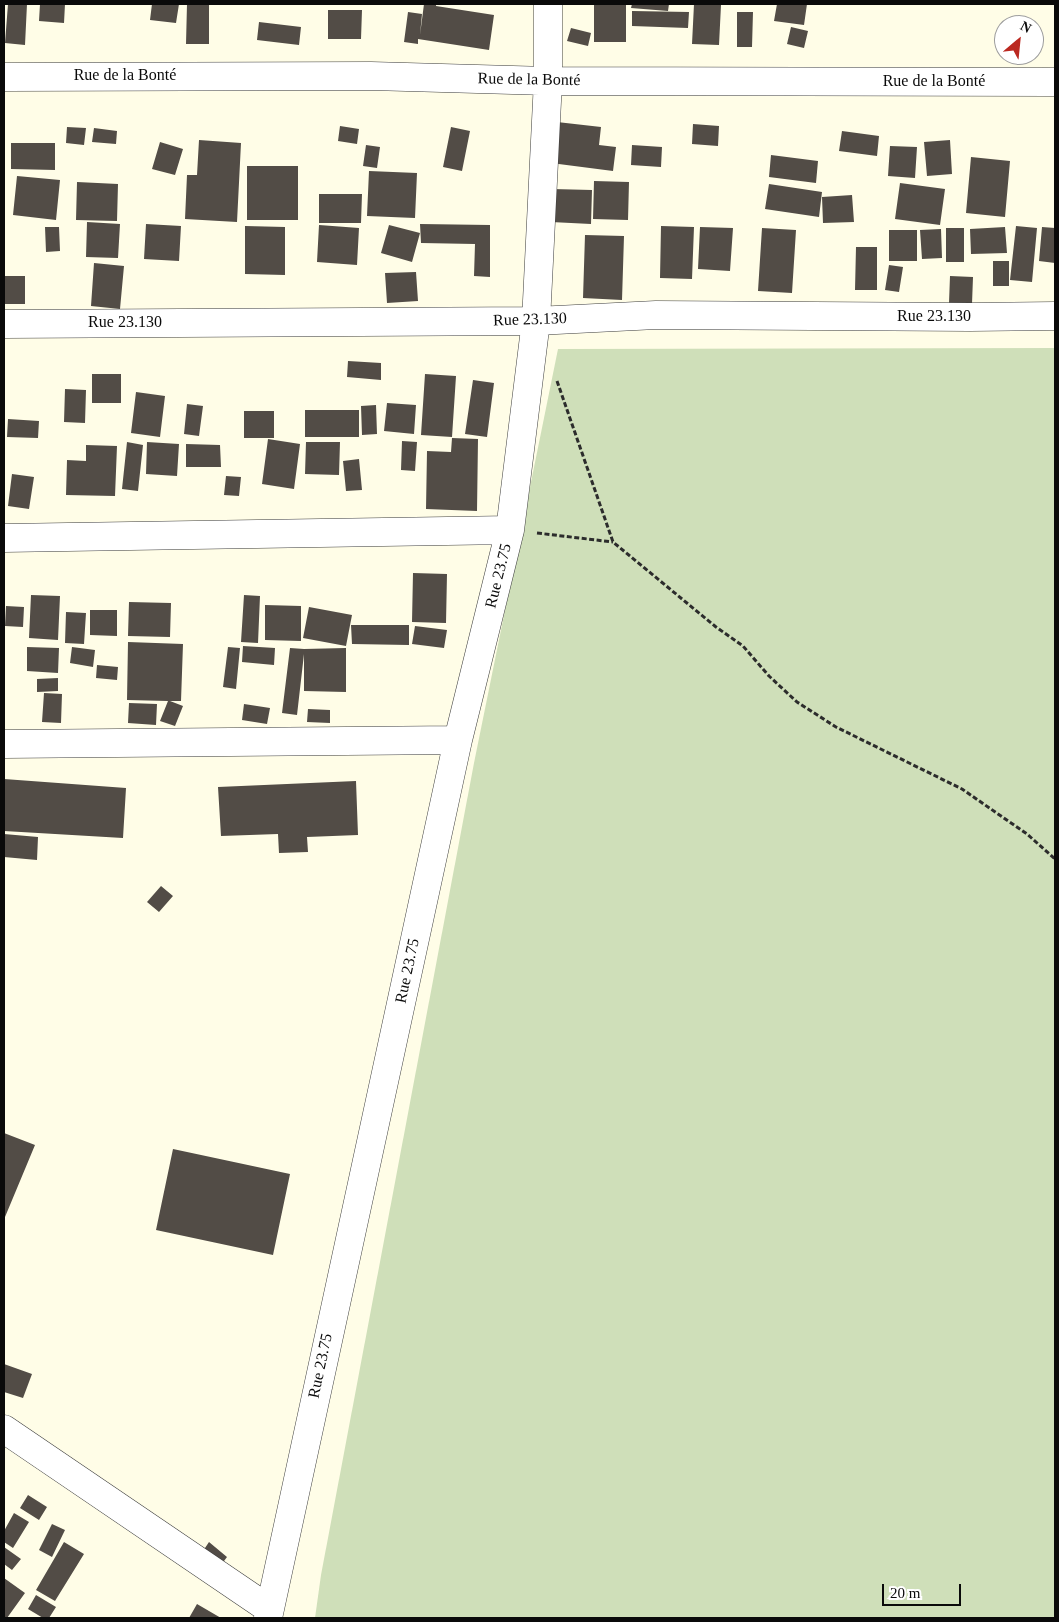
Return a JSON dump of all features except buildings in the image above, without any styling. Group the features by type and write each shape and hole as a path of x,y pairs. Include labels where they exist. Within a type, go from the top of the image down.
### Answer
{"street":[{"name":"Rue 23.75","path":"268,1614 458,740 510,530 536,321 548,81 548,4"},
{"name":"Rue de la Bonté","path":"4,77 372,76 548,81 1055,82"},
{"name":"Rue 23.130","path":"4,324 536,321 656,315 1055,316"},
{"path":"4,538 510,530"},
{"path":"4,744 458,740"},
{"path":"4,1429 268,1614"}],"path":[{"path":"556,376 613,542 709,622 743,646 769,676 797,702 836,727 962,789 1027,834 1055,859"},
{"path":"510,530 613,542"}],"green space":[{"path":"1055,348 1055,1618 315,1618 321,1575 474,763 558,349"}]}
